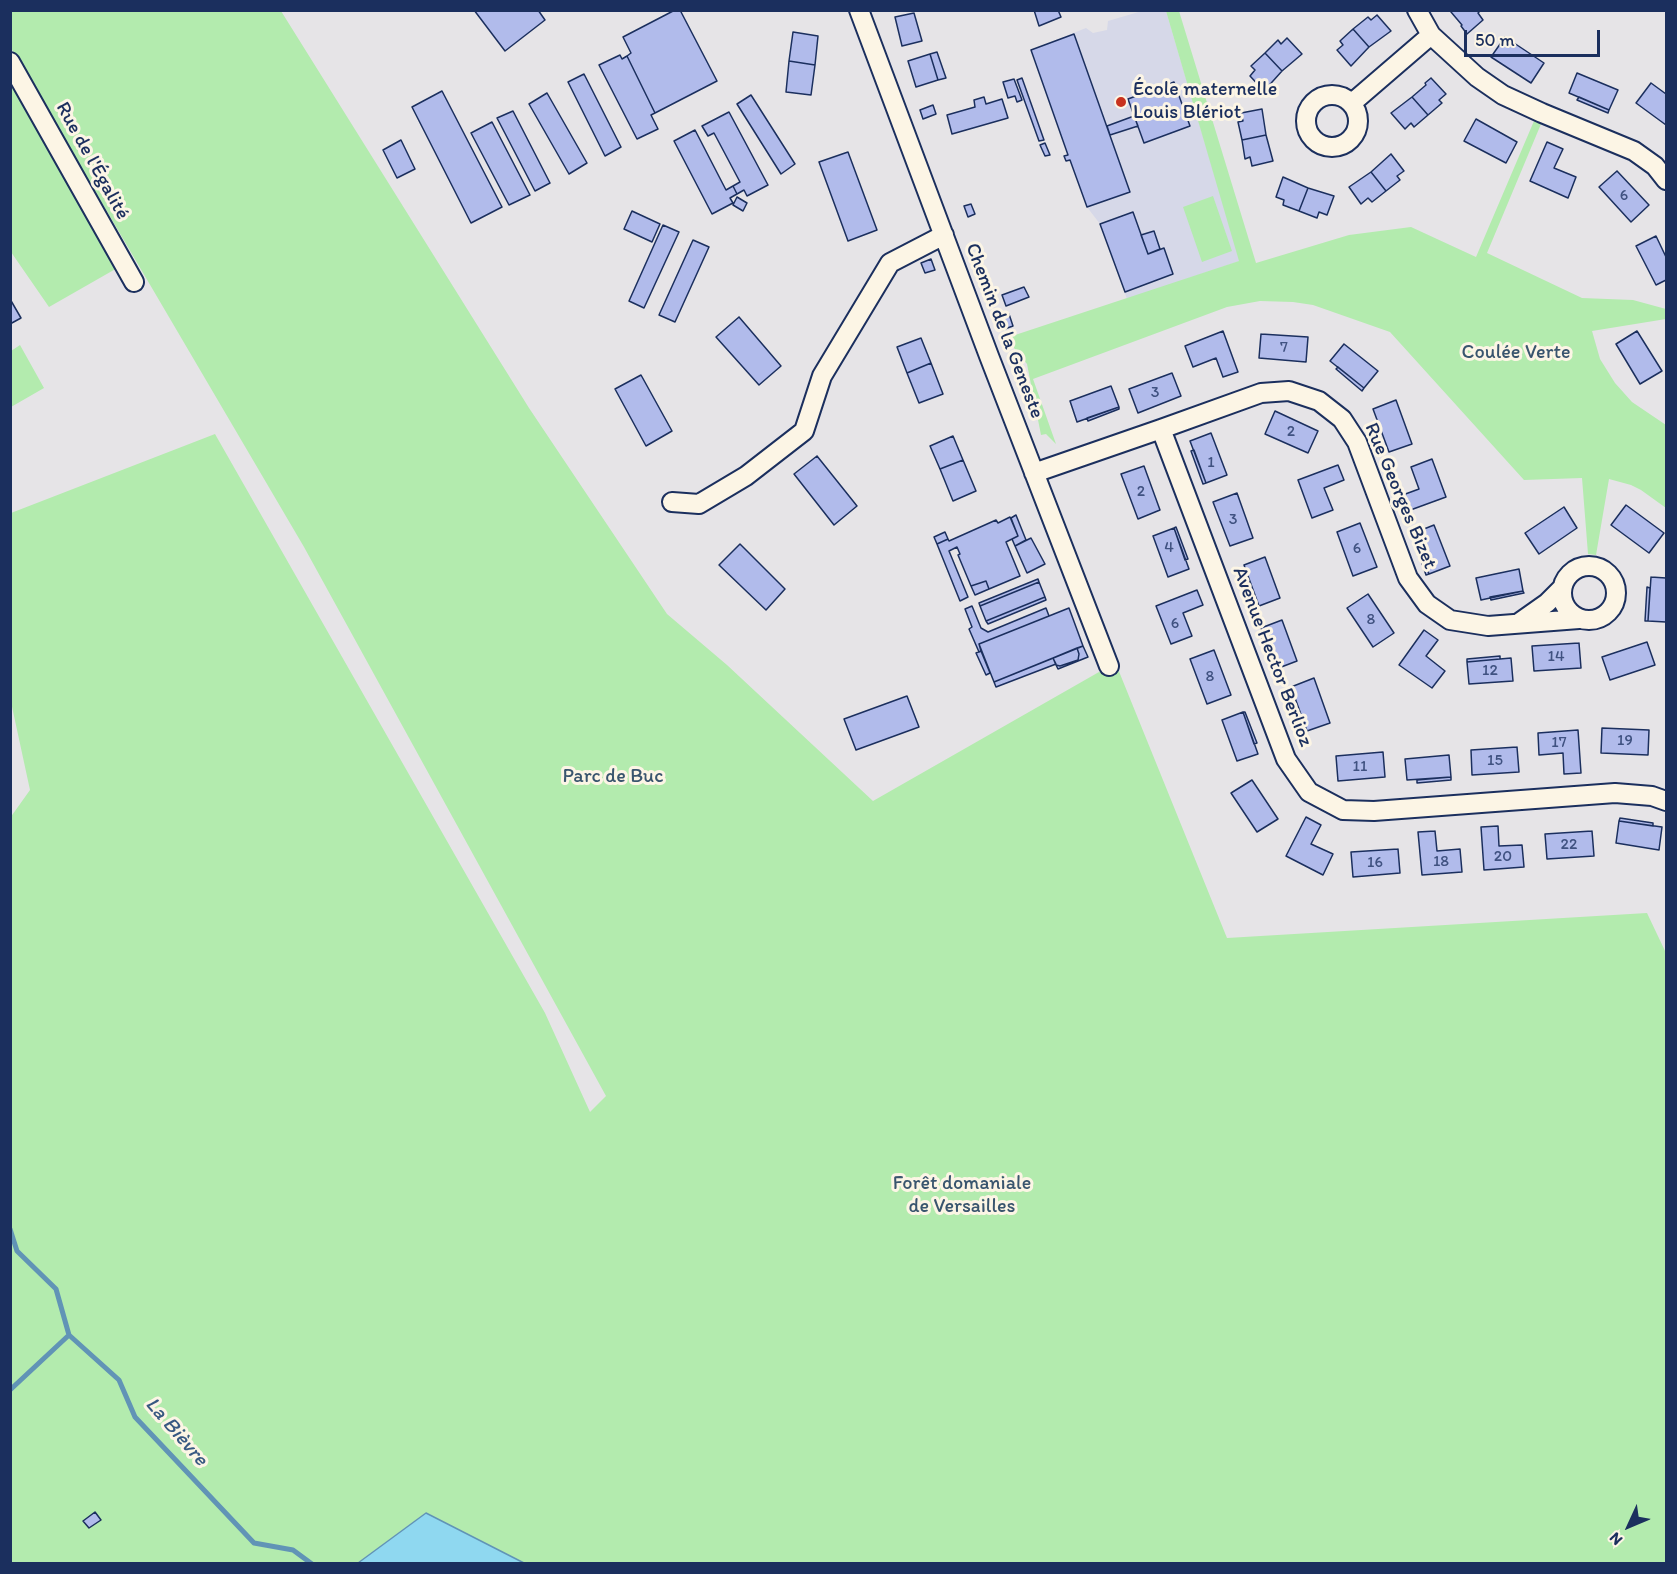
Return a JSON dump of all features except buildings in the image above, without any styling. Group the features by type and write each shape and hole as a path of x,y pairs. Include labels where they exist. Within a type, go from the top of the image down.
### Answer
{"street":[{"name":"Chemin de la Geneste","path":"859,10 1108,666"},
{"path":"1417,10 1431,35 1477,77 1503,95 1542,114 1634,151 1655,166 1666,180"},
{"path":"1352,103 1431,35"},
{"name":"Rue de l'Égalité","path":"10,62 134,282"},
{"path":"672,502 699,504 746,476 804,430 822,376 890,263 944,235"},
{"name":"Rue Georges Bizet","path":"1034,473 1261,393 1289,391 1319,402 1342,419 1357,442 1408,578 1427,604 1450,620 1488,626 1597,619 1612,609 1615,601 1615,583 1604,569 1592,565 1578,568 1570,572 1562,588 1547,603 1519,623"},
{"name":"Avenue Hector Berlioz","path":"1161,429 1286,759 1309,792 1343,810 1374,811 1615,793 1652,796 1666,801"},
{"path":"1562,588 1563,603 1567,610 1580,619"}],"shaded area":[{"name":"École maternelle Louis Blériot","path":"1142,11 1166,11 1240,261 1127,299 1100,224 1087,207 1070,160 1066,161 1064,156 1068,154 1031,50 1086,28 1093,33 1107,30 1108,21"}],"green space":[{"path":"11,11 281,11 529,408 667,614 727,665 873,801 1099,672 1118,669 1227,938 1647,913 1666,953 1666,1563 524,1564 426,1513 358,1563 11,1564 10,818 30,790 11,702 11,513 215,434 545,1013 590,1112 606,1096 304,547 11,48"},
{"name":"Coulée Verte","path":"1166,11 1179,11 1256,263 1349,235 1411,227 1476,257 1534,121 1541,124 1487,253 1582,298 1633,300 1666,309 1666,319 1592,331 1600,359 1615,383 1632,402 1666,425 1666,508 1641,490 1609,479 1596,555 1588,554 1582,478 1524,480 1390,332 1313,305 1293,302 1260,301 1227,307 1033,379 1056,444 1046,434 1041,435 1027,364 1006,338 1239,261"},
{"path":"10,81 119,267 49,307 11,252"},
{"path":"1213,196 1232,251 1202,262 1183,207"},
{"path":"20,345 44,388 11,407 11,351"}],"water":[{"path":"426,1513 524,1563 358,1563"}],"waterway":[{"name":"La Bièvre","path":"10,1229 17,1251 56,1289 69,1335 119,1380 135,1417 254,1543 293,1550 312,1564"},
{"path":"10,1390 69,1335"}],"place":[{"name":"École maternelle Louis Blériot","path":"1121,102"}],"park label":[{"name":"Parc de Buc","path":"613,777"},
{"name":"Forêt domaniale de Versailles","path":"962,1196"}]}
